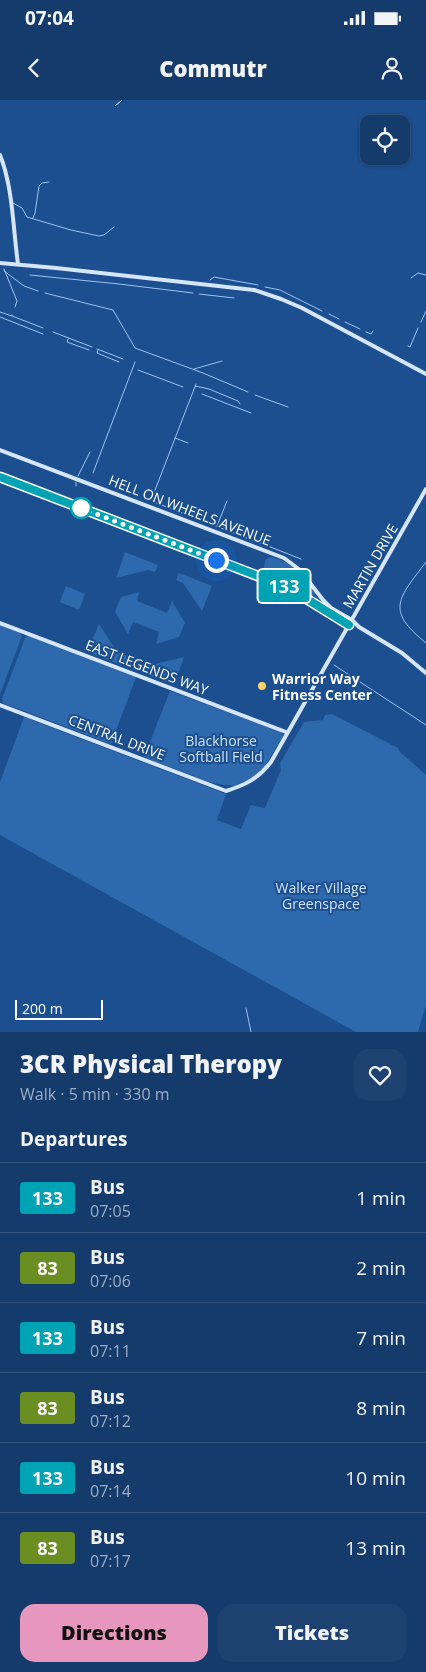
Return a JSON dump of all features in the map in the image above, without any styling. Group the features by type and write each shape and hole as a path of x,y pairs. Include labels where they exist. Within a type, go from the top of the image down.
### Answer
{"street":[{"path":"0,155 7,176 18,264"},
{"path":"0,263 260,291 302,308 426,374"},
{"name":"HELL ON WHEELS AVENUE","path":"0,450 284,558 300,570 327,605 352,620 359,627"},
{"path":"0,477 289,588 349,625 359,627 402,653 426,673"},
{"name":"MARTIN DRIVE","path":"226,791 249,783 260,776 271,762 286,732 426,489"},
{"name":"EAST LEGENDS WAY","path":"0,623 286,732"},
{"name":"CENTRAL DRIVE","path":"0,705 226,791"}],"green space":[{"path":"125,552 158,565 155,572 148,570 116,578"},
{"path":"271,557 291,566 306,581 315,593 314,596 262,574 266,559"},
{"path":"179,573 212,586 202,611 183,583 176,580"},
{"path":"66,586 85,594 79,610 60,602"},
{"path":"139,592 137,601 167,613 172,601 185,623 179,637 156,644 159,632 133,622 128,634 115,612 121,597"},
{"path":"99,624 117,652 151,665 184,657 174,685 87,652"},
{"path":"0,625 20,633 22,636 0,694"},
{"path":"28,636 136,677 111,744 3,703 2,699 25,638"},
{"name":"Blackhorse Softball Field","path":"170,691 281,732 283,736 262,771 252,779 233,786 212,783 144,757"},
{"name":"Walker Village Greenspace","path":"332,714 398,748 426,775 426,1004 418,1032 356,1032 0,835 0,782 24,717 226,794 217,820 241,829 251,805 265,808 281,770 280,763 304,722 323,720 325,715"}],"waterway":[{"path":"33,218 39,186 42,183 49,182"},
{"path":"13,203 22,208 27,217 71,230 99,236 104,235 114,227"},
{"path":"4,269 17,301 15,307"},
{"path":"4,271 24,286 38,291"},
{"path":"411,278 418,273 426,275"},
{"path":"30,275 193,293"},
{"path":"210,280 214,277 258,285"},
{"path":"265,287 280,290 322,311"},
{"path":"45,293 113,310 135,348 248,392"},
{"path":"199,294 234,298"},
{"path":"421,322 426,311"},
{"path":"0,312 12,315"},
{"path":"329,314 339,319"},
{"path":"12,316 43,328"},
{"path":"0,317 43,334"},
{"path":"345,322 360,329"},
{"path":"408,346 410,347 418,328"},
{"path":"366,332 371,334 373,331"},
{"path":"53,332 92,347"},
{"path":"68,339 67,342 89,350"},
{"path":"97,349 123,359"},
{"path":"98,350 97,353 119,362"},
{"path":"194,369 222,361"},
{"path":"93,473 135,362"},
{"path":"138,370 183,387"},
{"path":"196,384 152,498 154,502 205,522"},
{"path":"195,386 209,389 238,401 240,404"},
{"path":"202,394 251,413"},
{"path":"255,395 288,407"},
{"path":"175,438 188,443"},
{"path":"78,476 90,452"},
{"path":"217,526 227,501"},
{"path":"216,526 262,544"},
{"path":"268,546 301,559"},
{"path":"426,562 408,586 400,604 405,622 426,643"},
{"path":"334,665 426,725"},
{"path":"246,1008 251,1032"}],"railway":[{"path":"115,106 122,100"}],"bus line":[{"name":"133","path":"0,477 289,588 349,625"}],"place":[{"name":"Warrior Way Fitness Center","path":"262,686"}],"route":[{"path":"81,508 216,560"}]}
